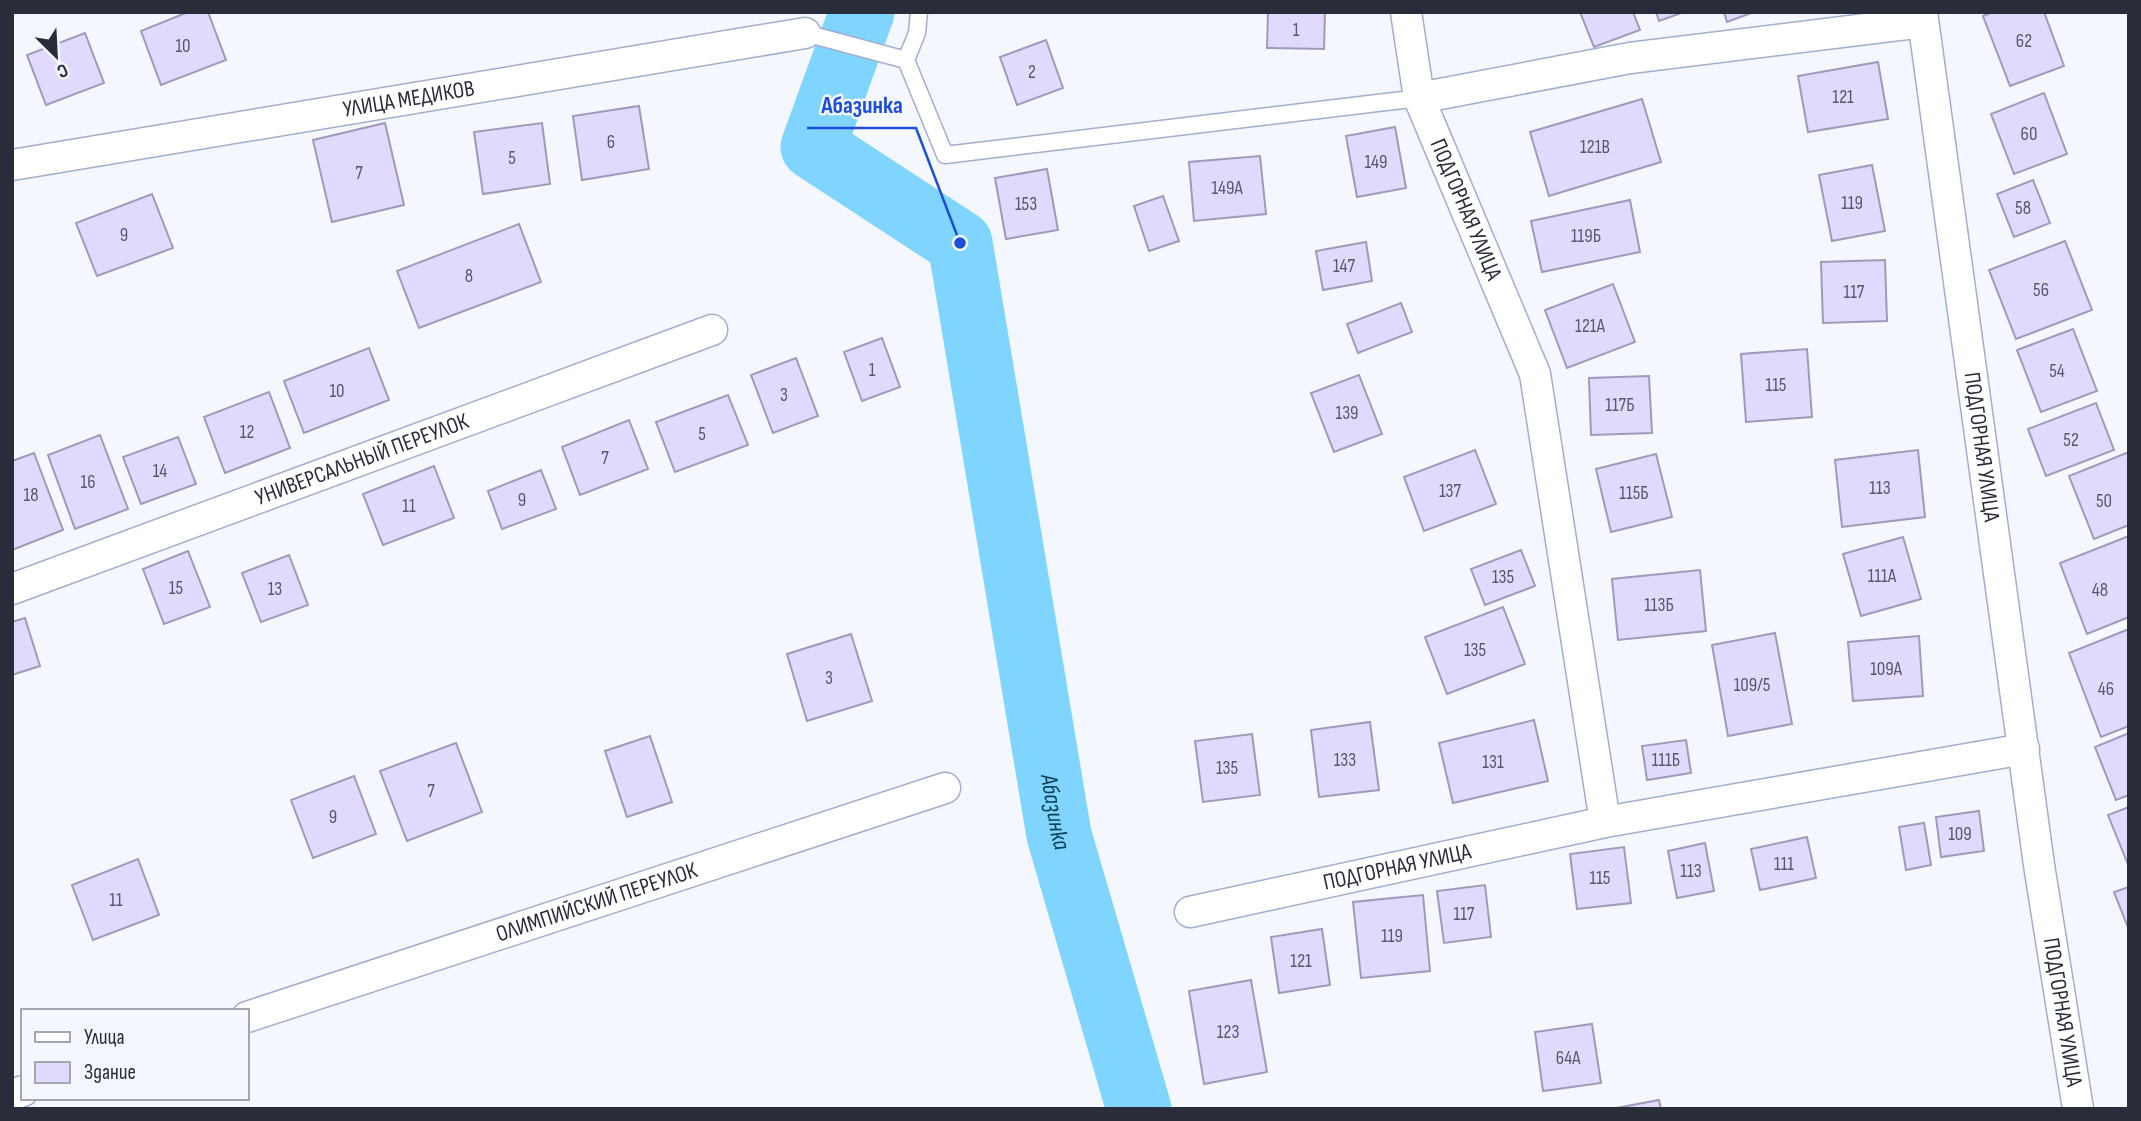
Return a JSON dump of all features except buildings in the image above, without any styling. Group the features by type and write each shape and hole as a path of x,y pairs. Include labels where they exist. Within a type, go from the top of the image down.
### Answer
{"street":[{"path":"1406,12 1419,98"},
{"name":"ПОДГОРНАЯ УЛИЦА","path":"1605,822 1535,374 1419,98 1630,58 1923,17 2024,749 2078,1109"},
{"name":"УЛИЦА МЕДИКОВ","path":"12,165 805,33"},
{"name":"УНИВЕРСАЛЬНЫЙ ПЕРЕУЛОК","path":"12,589 712,330"},
{"name":"ПОДГОРНАЯ УЛИЦА","path":"1190,912 1605,822 2024,749"},
{"name":"ОЛИМПИЙСКИЙ ПЕРЕУЛОК","path":"248,1017 945,788"}],"lane":[{"path":"919,12 917,33 906,60 944,155 1419,98"},
{"path":"805,33 906,60"}],"waterway":[{"name":"Абазинка","path":"862,12 813,147 960,243 1059,835 1139,1109"}],"place":[{"name":"Абазинка","path":"960,243"}]}
